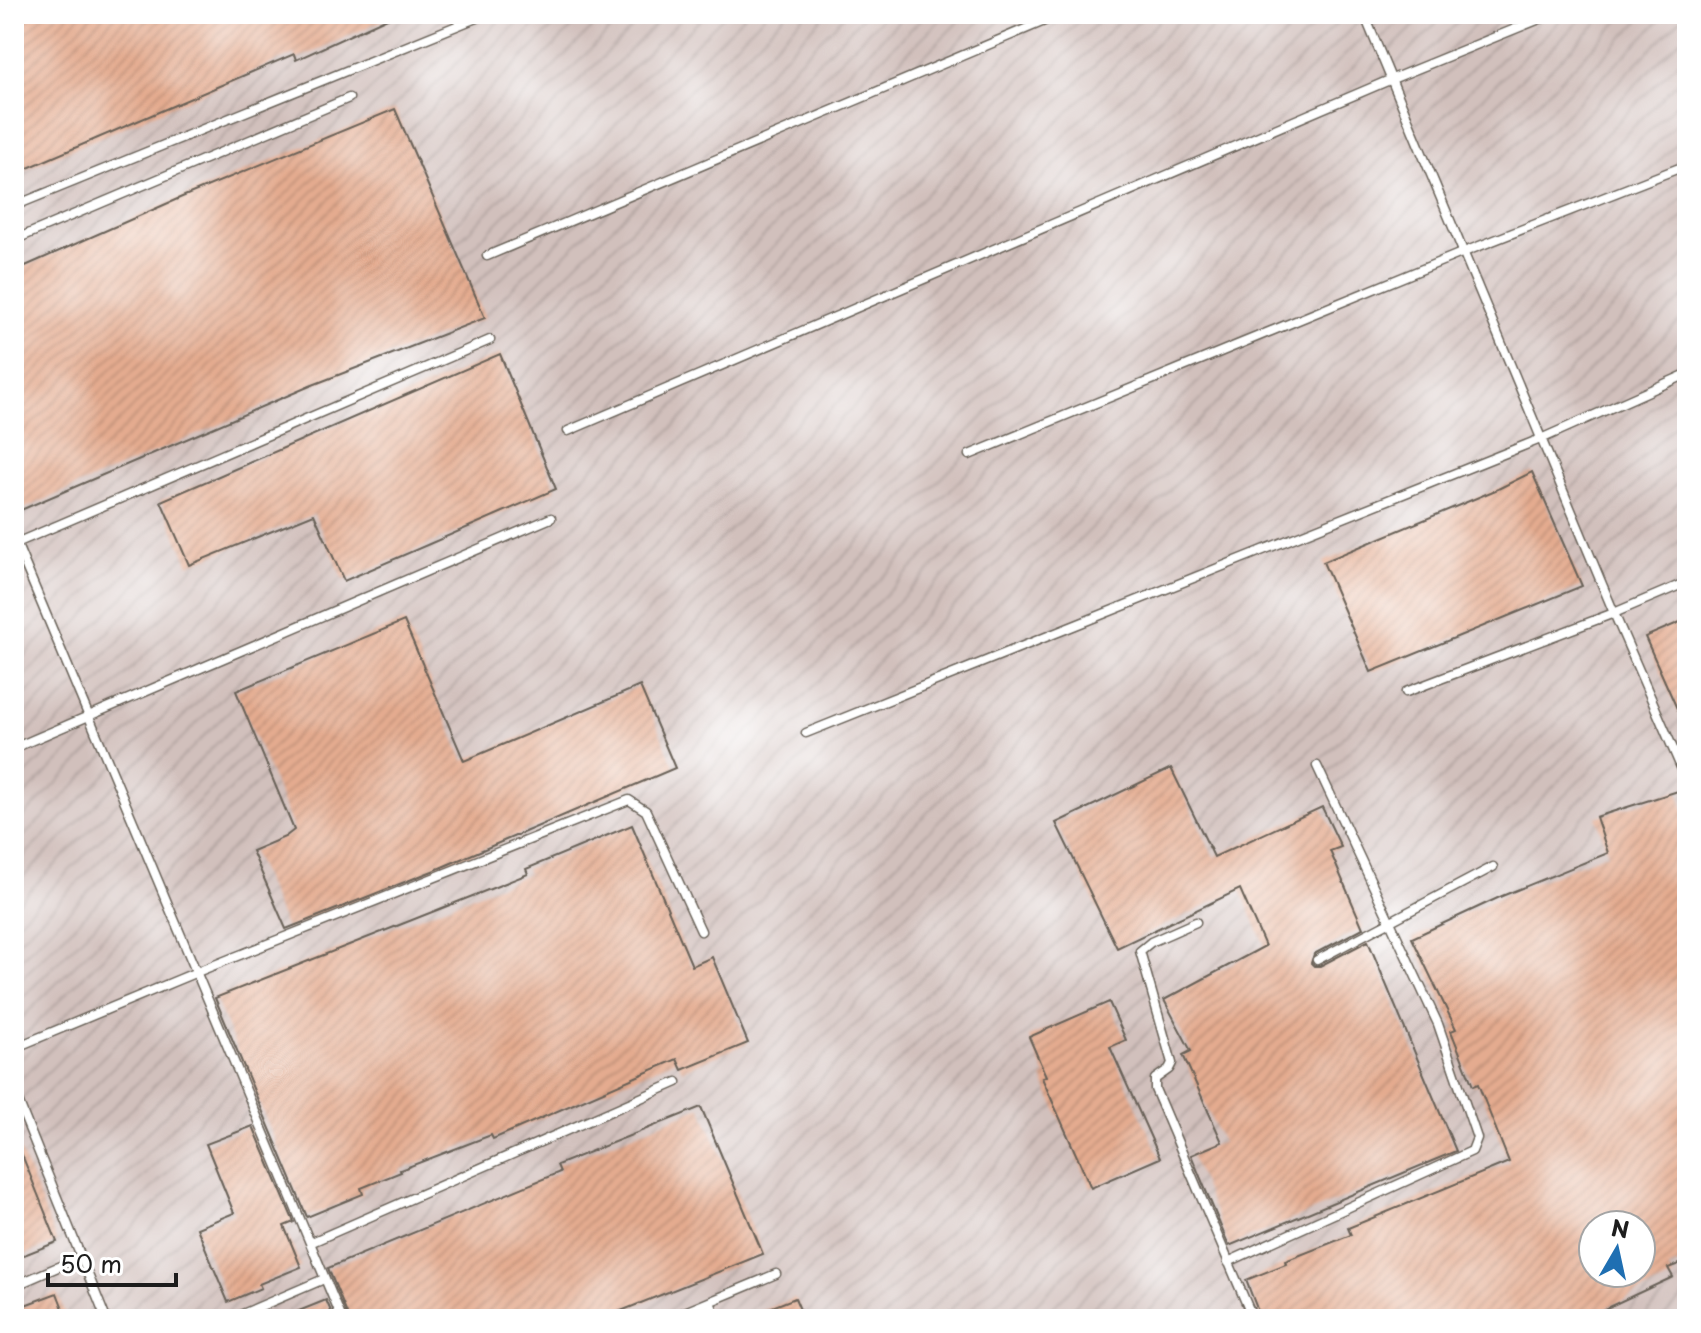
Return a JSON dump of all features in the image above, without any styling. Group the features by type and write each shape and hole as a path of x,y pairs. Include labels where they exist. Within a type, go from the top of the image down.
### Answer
{"lane":[{"path":"14,206 486,14"},
{"path":"487,256 1061,14"},
{"path":"1364,14 1614,613 1687,779"},
{"path":"568,431 1392,79 1552,14"},
{"path":"14,240 349,98"},
{"path":"969,455 1464,252 1687,165"},
{"path":"342,1319 15,542 490,340"},
{"path":"806,733 1543,438 1687,374"},
{"path":"14,748 551,518"},
{"path":"1406,692 1687,582"},
{"path":"1228,1262 1472,1151 1477,1138 1438,1024 1317,766"},
{"path":"14,1048 629,800 646,811 701,931"},
{"path":"1317,960 1493,867"},
{"path":"1196,922 1151,942 1140,951 1172,1063 1155,1079 1155,1089 1253,1319"},
{"path":"312,1242 677,1082"},
{"path":"14,1091 106,1319"},
{"path":"14,1286 81,1257"},
{"path":"668,1319 776,1274"},
{"path":"231,1319 324,1279"},
{"path":"710,1302 717,1319"}],"shaded area":[{"path":"14,14 1687,14 1687,1319 14,1319"}],"building":[{"path":"396,14 296,60 294,54 14,174 14,23 33,15"},
{"path":"395,109 485,318 310,386 14,513 14,271"},
{"path":"500,354 556,489 344,581 314,514 189,565 161,501"},
{"path":"1532,472 1582,586 1371,672 1323,562"},
{"path":"1687,619 1687,731 1645,637"},
{"path":"404,621 464,761 640,686 675,768 435,870 286,929 252,851 294,830 236,691"},
{"path":"1171,768 1214,857 1322,807 1341,847 1330,851 1363,928 1314,954 1311,963 1320,966 1368,941 1456,1151 1229,1246 1191,1155 1222,1142 1183,1055 1191,1051 1164,1000 1265,946 1240,889 1117,948 1056,823"},
{"path":"1678,791 1687,820 1687,1261 1668,1268 1673,1277 1657,1284 1657,1209 1577,1209 1577,1289 1647,1289 1583,1319 1261,1319 1246,1280 1351,1235 1348,1228 1509,1162 1478,1084 1473,1086 1451,1031 1456,1029 1412,938 1502,896 1608,853 1596,817"},
{"path":"632,825 692,966 712,957 748,1043 682,1070 677,1059 493,1139 491,1135 400,1170 361,1188 363,1194 307,1217 215,998 528,874 526,869"},
{"path":"1109,1002 1126,1040 1110,1047 1160,1158 1091,1188 1042,1078 1046,1076 1029,1037"},
{"path":"701,1107 763,1254 601,1319 349,1319 328,1268 560,1172 557,1165"},
{"path":"253,1126 294,1222 284,1226 301,1267 259,1284 261,1288 228,1302 197,1228 234,1213 206,1144"},
{"path":"14,1135 57,1242 14,1259"},
{"path":"57,1293 67,1319 14,1319 14,1309"},
{"path":"795,1298 804,1319 744,1319 744,1318"},
{"path":"326,1300 333,1316 325,1319 279,1319"}]}
